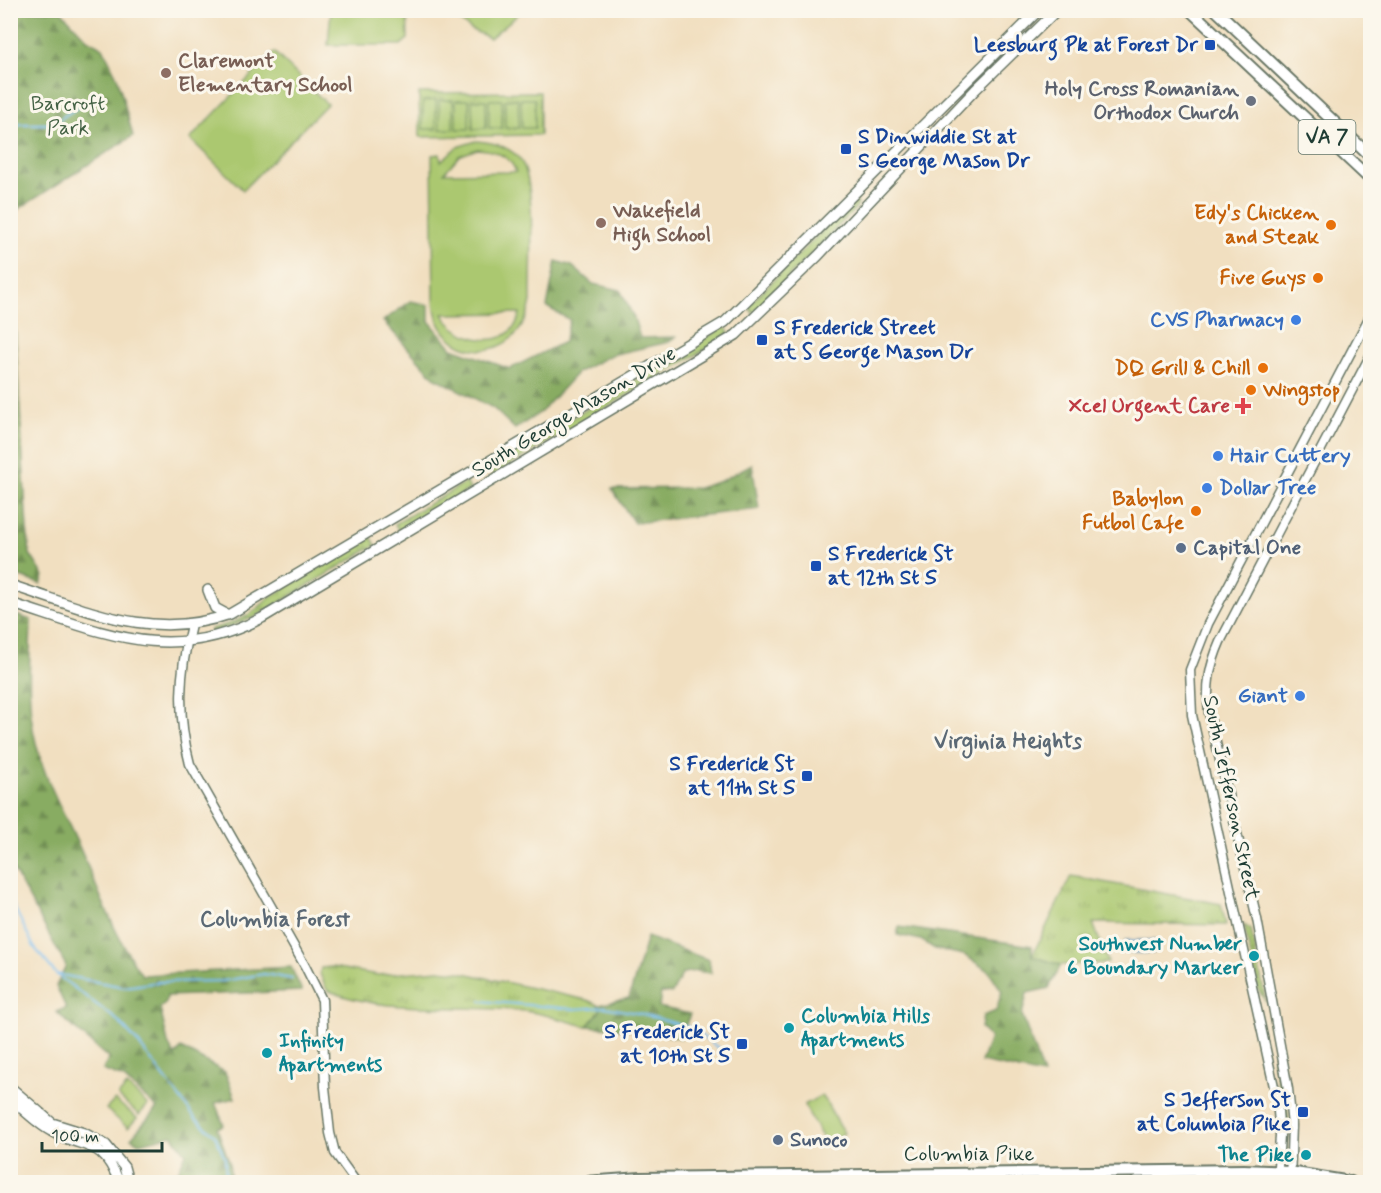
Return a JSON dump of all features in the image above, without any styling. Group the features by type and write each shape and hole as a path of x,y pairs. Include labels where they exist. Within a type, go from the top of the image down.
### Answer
{"main road":[{"name":"South George Mason Drive","path":"10,585 137,624 191,625 228,615 725,322 1039,10"},
{"name":"South George Mason Drive","path":"10,603 133,641 187,643 209,639 262,618 736,335 818,256 975,90 1057,10"},
{"name":"VA 7","path":"1190,10 1371,179"},
{"name":"VA 7","path":"1217,10 1371,156"},
{"path":"208,590 215,608 228,615"},
{"path":"10,1087 52,1123 84,1132 106,1145 124,1167 128,1182"},
{"path":"10,1098 48,1130 80,1141 100,1152 115,1172 119,1182"},
{"name":"Columbia Pike","path":"586,1182 641,1178 873,1174 1286,1175 1351,1182"},
{"path":"1137,1182 1251,1182"}],"street":[{"name":"South Jefferson Street","path":"1286,1175 1276,1090 1192,715 1190,670 1208,624 1371,316"},
{"name":"South Jefferson Street","path":"1277,1182 1286,1175 1292,1133 1288,1089 1257,919 1209,713 1207,691 1212,660 1220,642 1371,356"},
{"path":"191,625 181,687 181,731 190,764 322,1000 325,1087 330,1133 335,1153 356,1182"}],"green space":[{"name":"Barcroft Park","path":"11,10 61,11 87,39 103,48 117,77 133,136 11,214"},
{"path":"331,10 407,11 408,39 401,45 328,45"},
{"path":"447,11 522,11 490,38 472,30"},
{"path":"274,52 327,104 243,190 190,139"},
{"path":"540,92 540,135 420,137 419,93"},
{"path":"518,99 519,128 505,128 505,100"},
{"path":"521,99 535,99 535,128 522,128"},
{"path":"436,100 436,129 423,129 423,101"},
{"path":"439,100 453,100 453,129 440,129"},
{"path":"456,100 469,100 469,129 456,129"},
{"path":"472,100 486,100 486,128 473,129"},
{"path":"489,100 502,100 502,128 489,128"},
{"path":"476,141 507,148 521,161 529,189 532,228 531,301 523,323 511,339 496,347 479,350 462,346 448,336 438,321 434,299 432,155 440,154 441,161 457,147","holes":["477,149 501,154 510,161 516,172 444,173 459,156","520,313 515,326 507,334 496,339 472,337 460,332 443,314"]},
{"path":"854,199 858,204 857,207 753,313 748,306"},
{"path":"10,235 27,529 30,554 44,576 41,584 11,574"},
{"path":"556,261 572,266 593,284 620,290 634,318 640,338 676,337 669,342 611,355 578,372 541,412 515,429 493,408 434,377 383,321 411,301 429,305 429,321 452,348 510,369 564,342 570,320 547,307"},
{"path":"725,326 729,333 718,342 493,475 489,468"},
{"path":"752,464 759,509 634,523 612,489 698,488 721,481"},
{"path":"466,482 470,489 399,531 395,524"},
{"path":"371,537 376,545 255,617 212,633 211,629 249,614 268,598"},
{"path":"11,613 31,620 29,682 31,713 36,743 45,771 116,931 142,975 291,967 302,991 167,996 166,1003 160,1008 168,1043 175,1056 181,1048 225,1072 235,1098 215,1103 224,1125 217,1128 229,1162 231,1182 138,1182 137,1179 178,1172 186,1153 172,1135 139,1143 131,1138 157,1108 123,1078 103,1070 109,1059 56,1012 66,1008 56,986 66,966 11,865"},
{"path":"1071,876 1221,904 1226,925 1093,923 1108,963 1061,965 1032,956"},
{"path":"1244,925 1251,930 1266,1002 1258,989"},
{"path":"899,927 1032,946 1032,956 1061,965 1049,988 1027,993 1022,1015 1043,1075 981,1062 990,1038 981,1028 983,1016 996,1011 1002,991 989,971 964,955 935,949 921,940 897,935"},
{"path":"647,937 709,960 711,973 696,971 683,973 672,993 661,993 659,1007 690,1014 681,1038 638,1030 587,1026 600,1011 599,1005 629,998"},
{"path":"332,967 378,975 439,970 459,972 587,1000 599,1005 600,1011 587,1026 524,1011 373,1003 327,990 320,974 321,968"},
{"path":"1277,1056 1289,1122 1286,1156 1283,1153 1283,1107 1273,1059"},
{"path":"127,1086 148,1105 139,1115 118,1096"},
{"path":"822,1095 844,1133 826,1144 804,1105"},
{"path":"115,1100 137,1118 128,1128 106,1109"}],"water":[{"path":"1125,940 1154,940 1154,953 1125,953"}],"waterway":[{"path":"10,130 20,124 55,124 80,106 89,103"},
{"path":"10,899 34,947 56,974 117,1020 139,1044 195,1118 215,1135 225,1158 226,1182"},
{"path":"56,974 124,987 159,982 223,981 264,974 292,979"},
{"path":"481,1001 574,1009 605,1007 642,1014 691,1028 728,1055"}],"place":[{"name":"Leesburg Pk at Forest Dr","path":"1210,45"},
{"name":"Claremont Elementary School","path":"166,73"},
{"name":"Holy Cross Romanian Orthodox Church","path":"1251,101"},
{"name":"S Dinwiddie St at S George Mason Dr","path":"846,149"},
{"name":"Wakefield High School","path":"601,223"},
{"name":"Edy's Chicken and Steak","path":"1331,225"},
{"name":"Five Guys","path":"1318,278"},
{"name":"CVS Pharmacy","path":"1296,320"},
{"name":"S Frederick Street at S George Mason Dr","path":"762,340"},
{"name":"DQ Grill & Chill","path":"1263,368"},
{"name":"Wingstop","path":"1251,390"},
{"name":"Xcel Urgent Care","path":"1243,406"},
{"name":"Hair Cuttery","path":"1218,456"},
{"name":"Dollar Tree","path":"1207,488"},
{"name":"Babylon Futbol Cafe","path":"1196,511"},
{"name":"Capital One","path":"1181,548"},
{"name":"S Frederick St at 12th St S","path":"816,566"},
{"name":"Giant","path":"1300,696"},
{"name":"S Frederick St at 11th St S","path":"807,776"},
{"name":"Southwest Number 6 Boundary Marker","path":"1254,956"},
{"name":"Columbia Hills Apartments","path":"789,1028"},
{"name":"S Frederick St at 10th St S","path":"742,1044"},
{"name":"Infinity Apartments","path":"267,1053"},
{"name":"S Jefferson St at Columbia Pike","path":"1303,1112"},
{"name":"Sunoco","path":"778,1140"},
{"name":"The Pike","path":"1306,1155"}],"district":[{"name":"Virginia Heights","path":"1008,742"},
{"name":"Columbia Forest","path":"275,920"}]}
